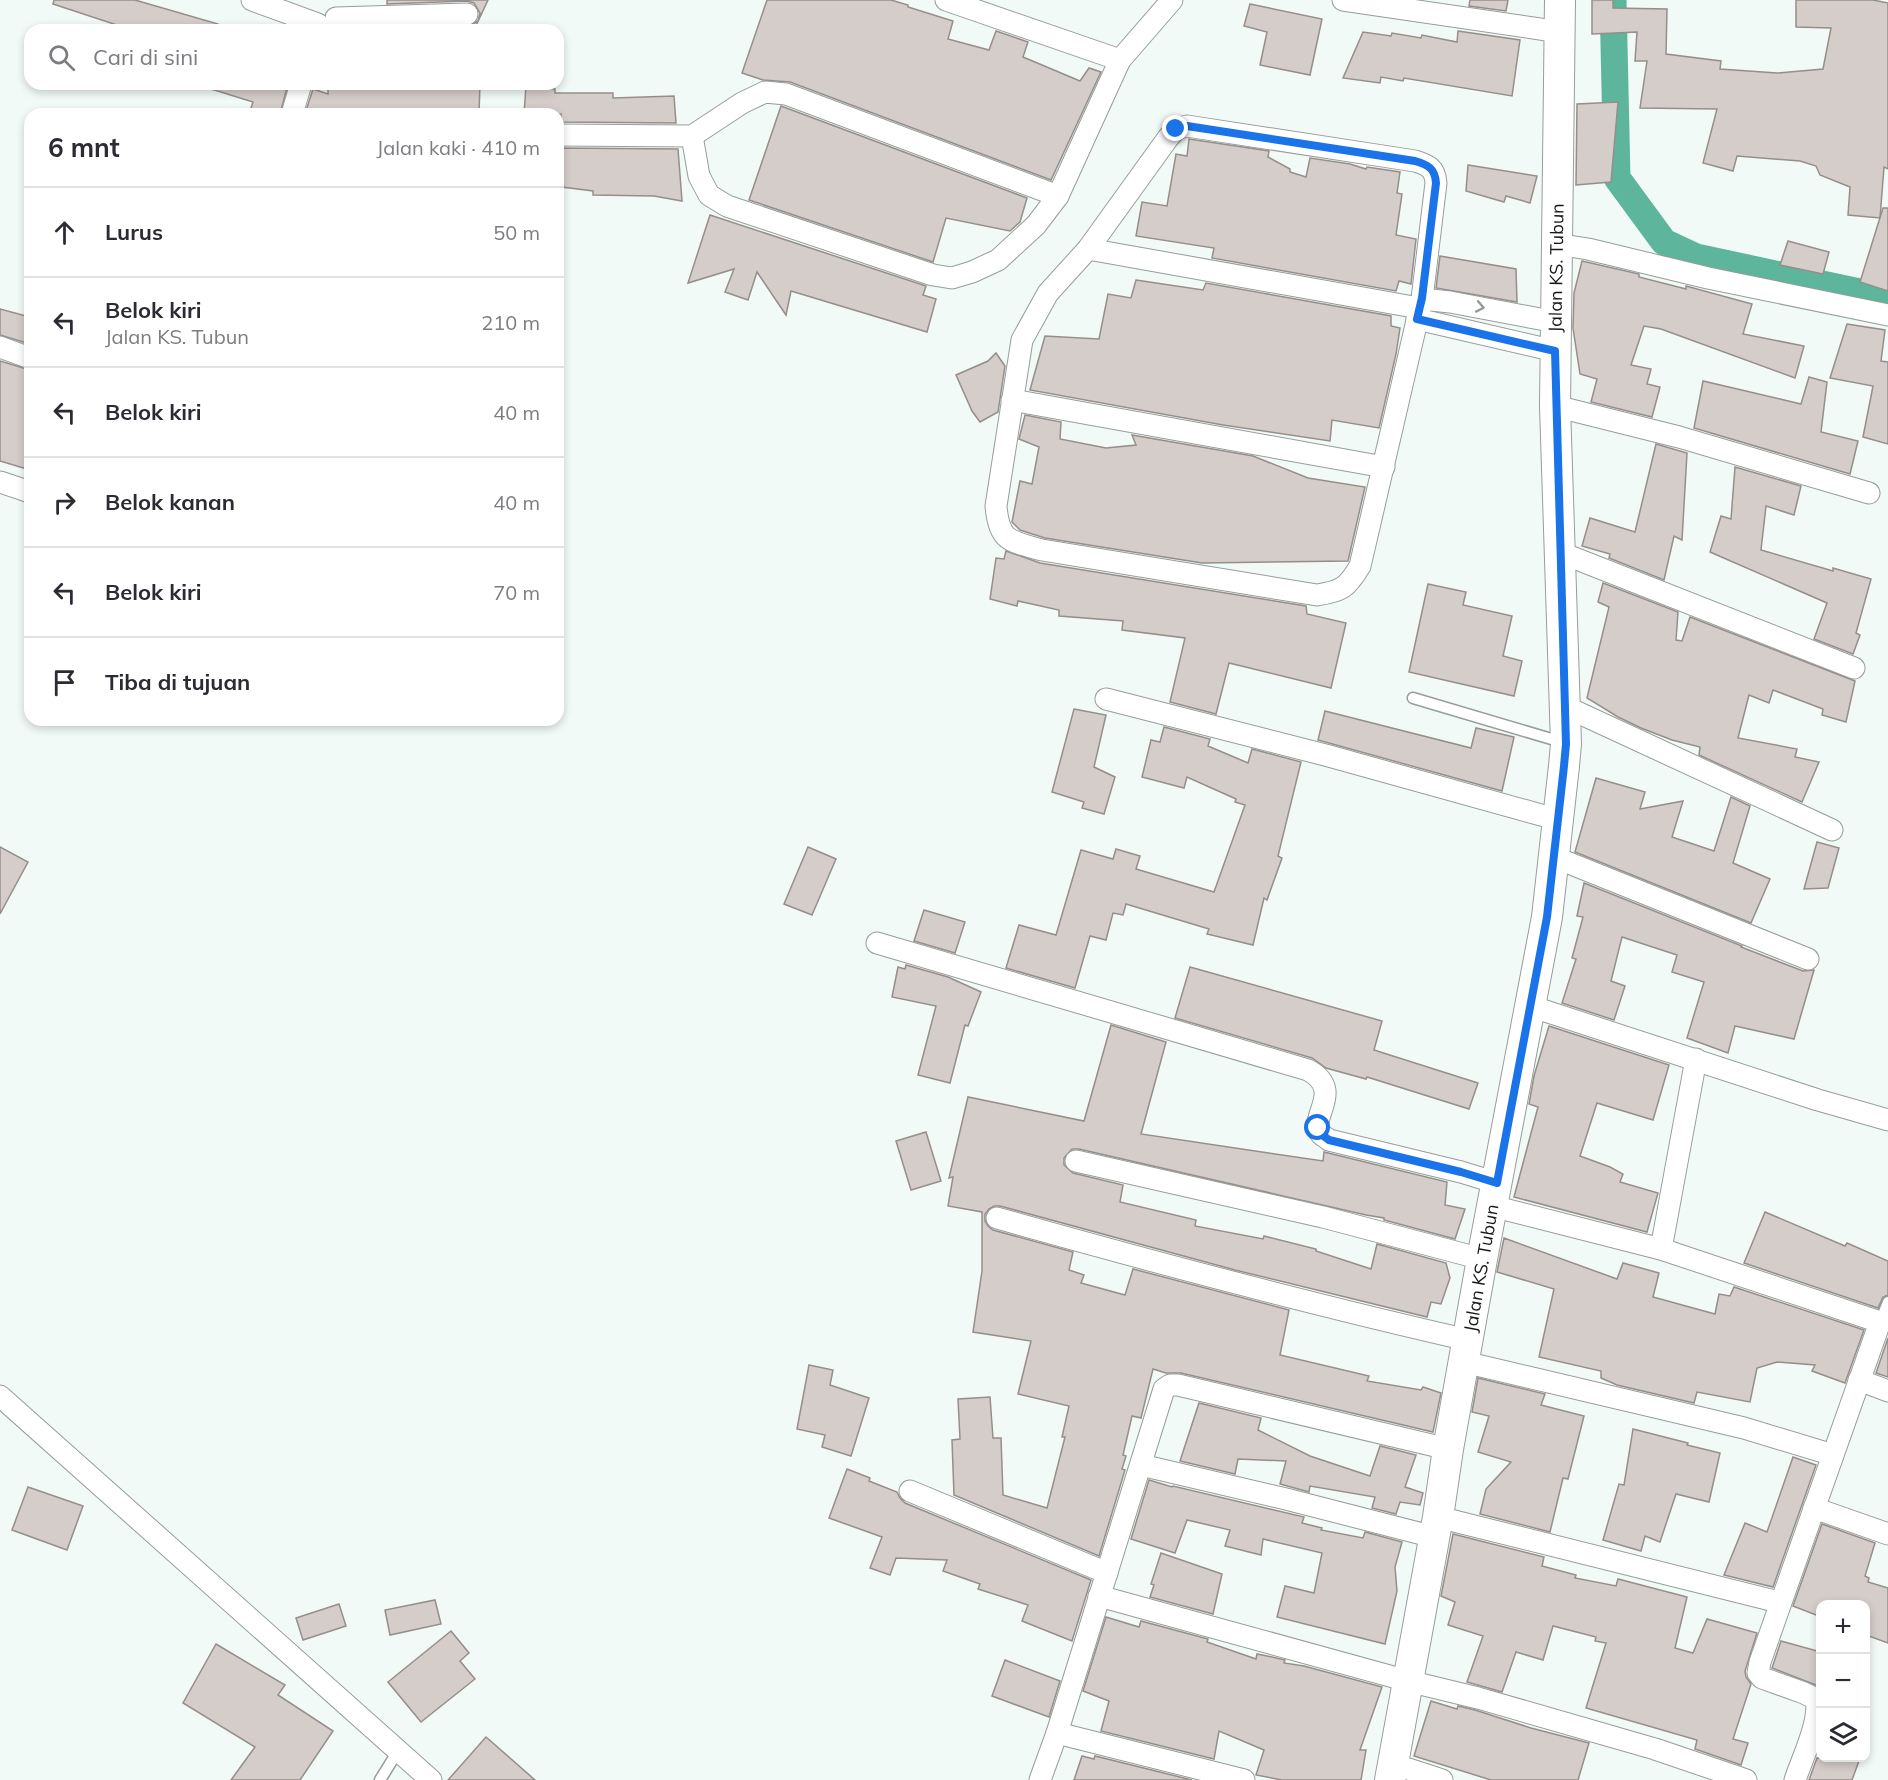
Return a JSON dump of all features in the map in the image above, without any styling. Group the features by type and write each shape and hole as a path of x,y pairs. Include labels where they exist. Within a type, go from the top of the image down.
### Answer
{"street":[{"path":"252,0 327,18 467,14"},
{"path":"946,0 1120,60"},
{"path":"692,136 699,176 709,195 727,206 933,275 952,278 998,260 1036,225 1058,196 1120,60 1172,0"},
{"path":"1343,0 1560,32"},
{"name":"Jalan KS. Tubun","path":"1392,1772 1482,1259 1547,917 1566,744 1555,406 1560,0"},
{"path":"294,108 299,90"},
{"path":"564,135 692,136 742,103 765,92 786,94 1058,196"},
{"path":"1187,126 1415,161 1429,166 1435,174 1436,183 1419,309 1360,566 1351,582 1342,589 1317,595 1042,550 1014,542 1002,533 997,523 996,506 1022,340 1048,293 1088,249 1176,129 1187,126"},
{"path":"1556,244 1588,249 1708,278 1888,315"},
{"path":"1088,249 1555,336"},
{"path":"1419,309 1450,302 1555,336"},
{"path":"0,347 24,356"},
{"path":"1012,400 1384,467"},
{"path":"1555,406 1678,437 1869,493"},
{"path":"0,482 24,490"},
{"path":"1559,552 1854,668"},
{"path":"1106,699 1329,756 1558,820"},
{"path":"1564,706 1832,830"},
{"path":"1554,857 1808,959"},
{"path":"877,943 1308,1070 1316,1074 1324,1084 1326,1091 1318,1128 1321,1134 1329,1140 1461,1172 1495,1195 1880,1322 1779,1602 1758,1673 1762,1678 1816,1699 1818,1707 1795,1780"},
{"path":"1530,1006 1818,1100 1888,1120"},
{"path":"1661,1250 1696,1059"},
{"path":"1076,1161 1323,1217 1482,1259"},
{"path":"997,1218 1337,1310 1466,1351 1833,1455"},
{"path":"1859,1380 1888,1390"},
{"path":"1041,1780 1164,1389 1170,1385 1448,1449"},
{"path":"0,1396 430,1780"},
{"path":"1140,1465 1286,1499 1436,1527 1779,1602"},
{"path":"910,1491 1107,1573"},
{"path":"1814,1508 1888,1534"},
{"path":"1099,1596 1478,1698 1655,1749 1746,1780"},
{"path":"1057,1733 1244,1780"},
{"path":"1392,1772 1442,1780"}],"lane":[{"path":"1413,698 1566,744"},
{"path":"1880,1322 1888,1302"},
{"path":"380,1780 398,1751"}],"building":[{"path":"54,0 135,0 218,24 114,24 53,4"},
{"path":"387,0 488,0 477,24 473,24 478,21 480,13 474,3 467,1 387,4"},
{"path":"767,0 891,0 953,21 948,39 989,50 996,31 1028,42 1023,57 1080,81 1089,68 1101,72 1051,180 790,82 763,80 742,73"},
{"path":"1470,0 1508,0 1506,11 1469,6"},
{"path":"1592,0 1613,0 1613,8 1667,9 1666,54 1721,61 1720,69 1777,73 1823,69 1831,28 1796,27 1796,0 1873,0 1888,3 1888,169 1884,167 1880,218 1848,215 1850,187 1820,175 1816,166 1800,161 1737,156 1733,171 1703,163 1717,109 1640,108 1647,61 1635,61 1637,32 1592,34"},
{"path":"1250,4 1322,19 1310,75 1260,65 1267,32 1244,26"},
{"path":"1458,31 1520,40 1512,96 1404,78 1403,81 1381,77 1380,83 1343,78 1363,32 1391,36 1392,33 1421,38 1422,35 1457,42"},
{"path":"214,90 286,90 282,108 251,108 253,102"},
{"path":"313,90 328,94 328,90 480,90 479,108 307,108"},
{"path":"526,90 555,90 555,93 613,93 613,98 674,96 676,123 564,122 564,108 524,108"},
{"path":"1618,102 1611,182 1576,185 1577,104"},
{"path":"781,106 1027,198 1020,222 1010,231 946,218 933,262 749,200"},
{"path":"1189,139 1269,151 1268,157 1290,169 1290,172 1306,177 1310,158 1350,164 1366,169 1367,167 1400,172 1397,193 1402,194 1396,235 1416,239 1411,284 1399,281 1396,291 1212,258 1214,248 1136,236 1142,202 1167,206 1176,154 1187,156"},
{"path":"564,148 678,149 682,201 654,196 593,195 593,191 564,187"},
{"path":"1468,165 1537,176 1530,203 1506,196 1504,202 1466,191"},
{"path":"1883,208 1888,208 1888,291 1860,282"},
{"path":"710,215 926,286 923,295 936,299 927,332 791,291 786,315 757,272 748,300 725,292 734,269 688,283"},
{"path":"1788,241 1829,252 1823,274 1780,265"},
{"path":"1440,256 1516,269 1517,302 1436,288"},
{"path":"1582,261 1752,304 1743,334 1804,346 1795,378 1661,329 1644,326 1631,365 1651,369 1647,384 1660,387 1652,417 1591,402 1597,379 1580,374 1573,328 1574,293"},
{"path":"1136,280 1203,290 1206,283 1391,316 1391,326 1400,328 1379,428 1332,420 1330,441 1223,425 1030,390 1045,336 1099,339 1108,294 1131,298"},
{"path":"0,309 24,315 24,342 0,335"},
{"path":"1847,324 1885,330 1881,361 1888,362 1888,444 1863,437 1873,386 1830,378"},
{"path":"996,353 1005,366 998,412 980,422 972,411 956,375 988,361"},
{"path":"0,361 24,368 24,468 0,461"},
{"path":"1809,377 1827,382 1821,432 1858,441 1850,474 1694,428 1703,381 1801,404"},
{"path":"1025,415 1061,422 1060,439 1106,448 1136,445 1132,435 1253,456 1308,478 1365,487 1348,561 1202,563 1045,538 1020,530 1012,522 1020,481 1032,484 1039,447 1019,439"},
{"path":"1656,444 1687,453 1682,540 1674,536 1664,580 1609,558 1610,554 1582,546 1590,518 1635,532"},
{"path":"1735,467 1801,486 1794,515 1766,506 1761,550 1833,571 1833,568 1871,579 1856,633 1860,635 1853,654 1814,639 1827,603 1710,552 1721,516 1731,519"},
{"path":"1006,551 1040,563 1306,606 1307,614 1346,623 1331,688 1229,663 1216,714 1170,702 1185,638 1122,630 1123,621 1059,616 1059,610 1018,601 1017,606 990,599 996,558 1004,559"},
{"path":"1603,583 1678,612 1676,640 1682,641 1690,617 1855,681 1846,722 1822,715 1823,709 1773,690 1769,703 1749,695 1738,738 1797,749 1795,757 1819,762 1802,802 1699,755 1700,747 1672,740 1641,728 1587,698 1609,607 1598,602"},
{"path":"1428,584 1466,592 1463,605 1512,616 1503,656 1522,661 1514,696 1409,672"},
{"path":"1074,709 1106,715 1094,767 1115,777 1104,814 1082,808 1084,802 1052,792"},
{"path":"1325,711 1471,748 1476,728 1514,737 1502,791 1318,740"},
{"path":"1164,727 1210,739 1208,746 1248,763 1252,749 1301,762 1278,856 1282,858 1267,900 1264,898 1253,945 1207,934 1209,929 1126,904 1123,915 1113,913 1106,940 1090,936 1075,988 1006,968 1019,925 1056,935 1081,850 1113,859 1116,849 1140,856 1136,869 1214,892 1245,805 1187,777 1184,788 1142,777 1151,740 1160,742"},
{"path":"1596,778 1645,792 1640,809 1683,801 1672,837 1714,851 1731,797 1750,806 1733,863 1770,879 1751,923 1575,852"},
{"path":"1817,842 1839,848 1828,888 1804,889"},
{"path":"0,847 28,862 0,914"},
{"path":"808,847 836,859 812,915 784,904"},
{"path":"1584,883 1803,971 1814,970 1794,1039 1735,1026 1728,1053 1687,1038 1704,982 1672,972 1677,955 1622,937 1611,981 1625,986 1614,1020 1562,1003 1576,959 1572,958 1583,917 1577,916"},
{"path":"924,910 965,922 955,953 914,941"},
{"path":"906,965 948,977 981,992 968,1026 965,1025 950,1083 918,1075 936,1006 892,997 898,967 905,969"},
{"path":"1190,967 1382,1021 1374,1050 1478,1083 1469,1109 1367,1077 1366,1079 1326,1068 1312,1058 1175,1018"},
{"path":"1111,1025 1166,1042 1141,1134 1323,1161 1324,1152 1447,1182 1445,1205 1465,1209 1455,1239 1384,1220 1384,1218 1079,1149 1072,1149 1064,1158 1064,1165 1073,1173 1123,1185 1120,1202 1196,1220 1195,1226 1263,1239 1264,1236 1316,1249 1316,1251 1371,1269 1377,1244 1446,1263 1450,1278 1441,1304 1431,1302 1427,1317 1235,1270 1000,1206 989,1209 985,1214 985,1221 993,1230 1073,1252 1069,1270 1084,1275 1081,1283 1125,1295 1133,1269 1289,1310 1280,1355 1369,1376 1367,1381 1421,1390 1423,1387 1441,1393 1433,1432 1181,1373 1166,1373 1153,1369 1141,1418 1132,1416 1123,1455 1126,1456 1122,1469 1125,1470 1099,1556 954,1495 952,1440 960,1439 958,1399 990,1397 993,1438 1001,1438 1003,1495 1047,1508 1065,1437 1062,1437 1069,1406 1018,1394 1031,1341 973,1332 982,1271 982,1212 948,1206 953,1177 949,1178 968,1097 1084,1121"},
{"path":"1549,1026 1669,1065 1653,1120 1597,1103 1580,1156 1623,1174 1620,1182 1658,1193 1647,1232 1514,1197 1538,1107 1529,1104 1534,1076"},
{"path":"926,1132 941,1181 911,1190 896,1141"},
{"path":"1765,1212 1845,1246 1847,1243 1888,1261 1888,1295 1883,1297 1878,1308 1744,1263"},
{"path":"1504,1238 1617,1279 1623,1263 1659,1273 1653,1297 1715,1314 1719,1294 1730,1296 1734,1287 1864,1330 1845,1383 1812,1371 1815,1365 1777,1362 1757,1368 1750,1402 1697,1392 1694,1403 1617,1385 1601,1378 1601,1371 1539,1357 1554,1289 1497,1272"},
{"path":"1888,1338 1888,1377 1876,1373"},
{"path":"809,1365 833,1370 830,1385 869,1398 851,1456 822,1447 825,1435 797,1429"},
{"path":"1478,1378 1545,1394 1541,1405 1584,1416 1568,1479 1563,1478 1550,1532 1480,1514 1486,1489 1511,1462 1478,1452 1489,1416 1472,1412"},
{"path":"1199,1403 1261,1418 1258,1430 1310,1456 1370,1476 1380,1446 1416,1455 1405,1487 1423,1493 1420,1505 1400,1502 1396,1514 1372,1508 1375,1497 1310,1486 1309,1492 1280,1484 1286,1461 1238,1459 1235,1474 1180,1461"},
{"path":"1633,1429 1720,1453 1709,1502 1676,1494 1660,1542 1645,1536 1641,1551 1603,1540 1619,1484 1624,1485"},
{"path":"1793,1457 1816,1465 1773,1587 1724,1575 1745,1523 1767,1532"},
{"path":"847,1469 897,1492 905,1503 1091,1580 1072,1641 1022,1621 1028,1605 978,1589 980,1584 943,1571 947,1560 896,1558 890,1575 870,1568 882,1537 829,1518"},
{"path":"1149,1480 1304,1517 1302,1523 1322,1528 1321,1530 1363,1538 1365,1532 1402,1542 1395,1567 1397,1591 1385,1644 1277,1617 1285,1586 1314,1593 1322,1553 1263,1539 1261,1555 1225,1546 1230,1530 1187,1520 1175,1553 1131,1539"},
{"path":"28,1487 83,1506 67,1550 12,1530"},
{"path":"1822,1524 1875,1543 1865,1576 1869,1578 1868,1582 1888,1588 1888,1643 1870,1636 1870,1600 1816,1600 1816,1615 1793,1606"},
{"path":"1453,1534 1544,1557 1542,1566 1576,1575 1575,1578 1616,1586 1618,1579 1687,1597 1675,1648 1693,1653 1707,1619 1757,1633 1745,1671 1751,1684 1733,1739 1748,1743 1741,1765 1695,1749 1697,1740 1586,1708 1606,1643 1595,1641 1596,1637 1553,1626 1543,1660 1516,1652 1502,1692 1467,1682 1483,1636 1448,1625 1455,1602 1441,1596"},
{"path":"1161,1553 1222,1574 1213,1614 1150,1597 1154,1585 1151,1584"},
{"path":"435,1600 441,1624 390,1635 385,1610"},
{"path":"339,1604 346,1626 303,1640 296,1618"},
{"path":"1106,1617 1139,1627 1141,1621 1208,1639 1207,1642 1256,1659 1257,1654 1272,1657 1285,1660 1284,1663 1304,1666 1382,1687 1360,1750 1366,1750 1361,1780 1282,1780 1256,1775 1264,1750 1219,1731 1214,1759 1101,1731 1109,1701 1083,1691"},
{"path":"451,1631 469,1653 460,1661 475,1679 421,1722 388,1682"},
{"path":"1781,1641 1816,1651 1816,1685 1772,1668"},
{"path":"216,1644 285,1685 278,1695 333,1731 300,1780 231,1780 255,1747 183,1703"},
{"path":"1005,1660 1060,1681 1049,1717 992,1696"},
{"path":"1431,1701 1457,1709 1458,1706 1475,1710 1589,1743 1578,1780 1491,1780 1414,1756"},
{"path":"486,1737 535,1780 448,1780"},
{"path":"1082,1756 1094,1759 1095,1756 1192,1780 1074,1780"},
{"path":"1816,1761 1859,1762 1852,1780 1809,1780"}],"waterway":[{"path":"1613,0 1617,178 1664,242 1696,257 1888,298"}],"route":[{"path":"1176,129 1187,126 1415,161 1429,166 1435,174 1436,183 1422,298 1417,319 1555,351 1566,744 1547,917 1497,1183 1329,1140 1321,1134 1318,1128"}]}
